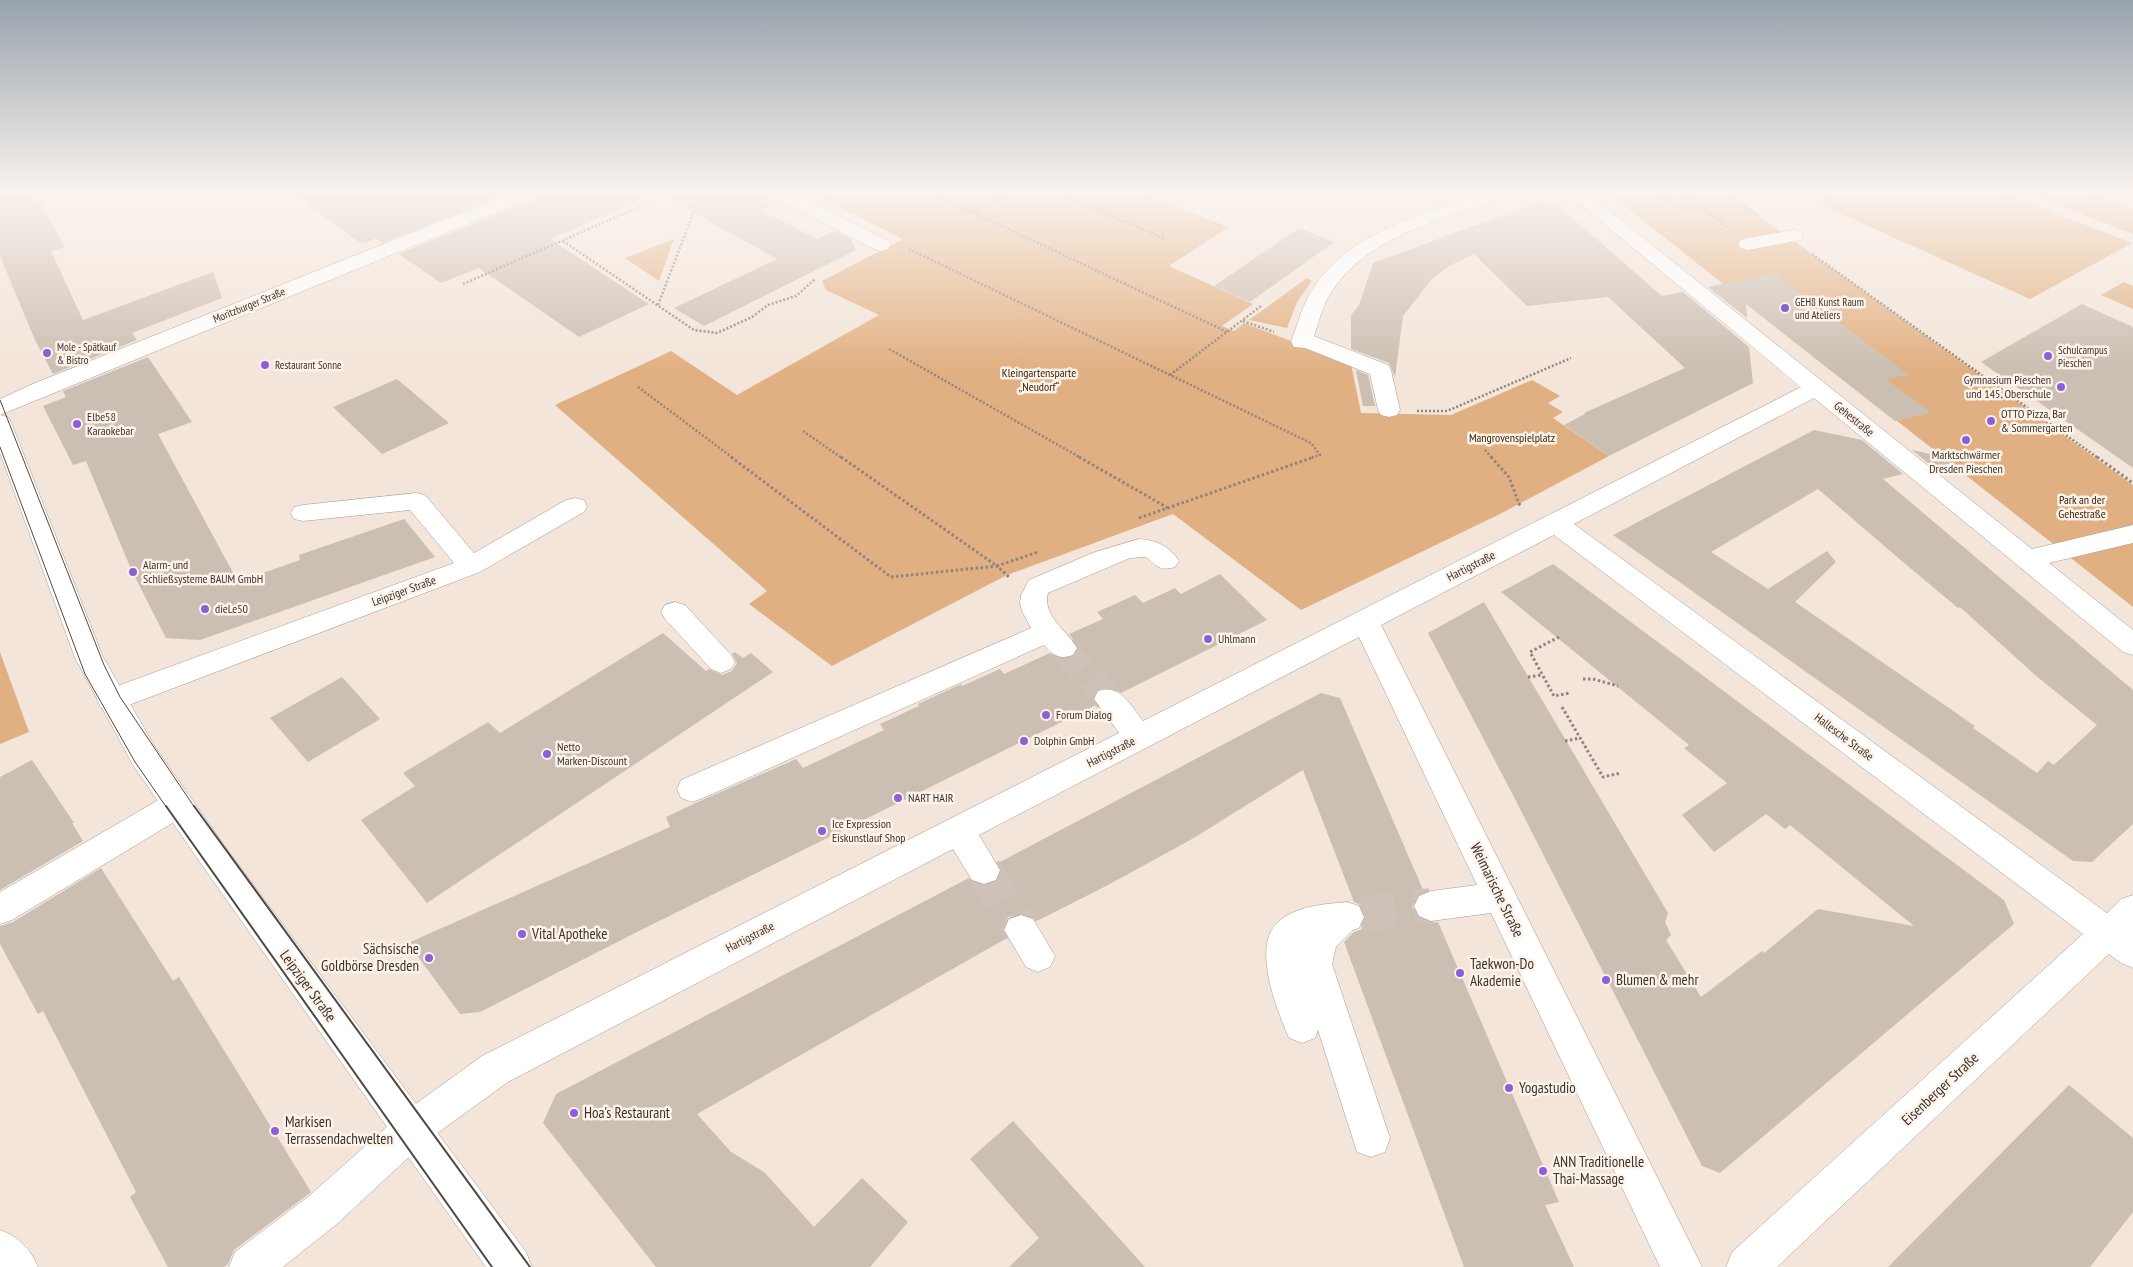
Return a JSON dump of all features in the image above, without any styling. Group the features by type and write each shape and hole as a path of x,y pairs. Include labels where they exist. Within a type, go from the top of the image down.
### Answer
{"street":[{"name":"Moritzburger Straße","path":"0,408 43,388 380,252"},
{"path":"1361,252 1349,259 1323,288 1312,312 1303,341 1380,370 1389,410"},
{"name":"Gehestraße","path":"1649,252 2133,645"},
{"name":"Hartigstraße","path":"250,1267 323,1210 412,1128 495,1068 1817,388"},
{"name":"Leipziger Straße","path":"0,422 89,658 144,756 215,858 511,1267"},
{"path":"303,513 416,501 471,566"},
{"name":"Leipziger Straße","path":"111,700 471,566 575,506"},
{"name":"Hallesche Straße","path":"1551,525 2125,932"},
{"path":"2028,559 2133,534"},
{"path":"692,789 1056,639 1040,620 1033,605 1033,595 1038,587 1119,553 1138,548 1152,550 1166,561"},
{"path":"676,612 721,662"},
{"name":"Weimarische Straße","path":"1365,621 1682,1267"},
{"path":"1108,699 1139,737"},
{"path":"0,910 178,804"},
{"path":"958,830 984,870"},
{"path":"1431,906 1500,897"},
{"path":"1302,1026 1282,956 1283,942 1288,934 1306,924 1351,916 1320,940 1315,964 1371,1138"},
{"name":"Eisenberger Straße","path":"1747,1267 2125,932"},
{"path":"0,1250 17,1267"}],"path":[{"path":"463,284 535,252"},
{"path":"580,252 694,330 717,333 752,317 768,305 796,296 815,279"},
{"path":"658,306 679,252"},
{"path":"915,252 1311,443 1320,455 1132,520"},
{"path":"1058,252 1227,332"},
{"path":"1813,252 2133,483"},
{"path":"1170,375 1261,306"},
{"path":"889,349 1168,508"},
{"path":"1389,410 1447,411 1571,358"},
{"path":"638,387 891,577 997,566 1042,551"},
{"path":"803,431 997,566 1007,575"},
{"path":"1485,450 1509,477 1519,504 1551,525"},
{"path":"1559,638 1530,652 1554,696 1570,693"},
{"path":"1528,677 1542,675"},
{"path":"1583,680 1593,680 1618,686"},
{"path":"1562,707 1604,777 1621,773"},
{"path":"1565,741 1580,738"}],"green space":[{"path":"640,252 669,252 659,281 625,258"},
{"name":"Kleingartensparte „Neudorf“","path":"878,252 1190,252 1169,266 1253,304 1222,326 1234,331 1244,323 1351,364 1361,413 1451,415 1532,380 1560,396 1548,403 1563,412 1553,418 1609,456 1498,515 1301,610 1173,514 1007,575 832,666 749,604 767,591 555,405 671,351 737,395 879,315 826,290 822,281"},
{"name":"Park an der Gehestraße","path":"1683,252 1809,252 2133,485 2133,607"},
{"path":"1926,252 2115,252 2030,299"},
{"path":"1307,278 1312,281 1297,302 1287,328 1249,320"},
{"path":"2124,282 2133,286 2133,309 2101,295"},
{"path":"0,652 29,732 0,744"}],"building":[{"path":"0,252 52,252 83,320 213,272 222,298 132,333 137,340 53,374 35,340"},
{"path":"404,252 570,252 649,304 579,337 479,268 441,283 399,254"},
{"path":"765,252 852,252 704,326 674,308 777,259"},
{"path":"1264,252 1320,252 1250,302 1214,286"},
{"path":"1403,252 1612,252 1662,296 1683,292 1749,347 1753,383 1609,456 1564,425 1584,413 1685,368 1608,297 1527,306 1474,254 1449,266 1432,279 1403,316 1395,377 1389,363 1351,349 1351,315 1359,305 1373,263"},
{"name":"GEH8 Kunst Raum und Ateliers","path":"1774,274 1909,375 1886,379 1931,413 1895,421 1746,304 1747,318 1708,287"},
{"name":"Gymnasium Pieschen und 145. Oberschule","path":"2082,304 2133,327 2133,468 1981,362"},
{"path":"148,357 192,422 158,434 238,582 300,560 299,555 404,519 435,557 200,640 166,638 131,569 86,461 73,465 43,406 66,397 63,391"},
{"path":"1356,370 1368,375 1375,406 1363,406"},
{"path":"397,379 449,423 382,454 333,407"},
{"path":"1814,430 1862,440 1903,474 1883,479 2133,690 2133,824 2092,862 2073,861 1613,535","holes":["1818,489 1958,608 1960,607 2035,675 2097,725 2054,765 2048,761 2037,773 1973,728 1975,726 1795,602 1836,562 1827,551 1768,589 1711,552"]},
{"path":"1912,450 1962,461 1933,467"},
{"path":"1553,564 2004,900 2014,924 1720,1173 1702,1166 1514,797 1428,633 1484,602 1668,913 1665,922 1671,935 1666,940 1701,997 1762,951 1764,953 1818,909 1914,926 1790,825 1785,829 1766,814 1714,852 1682,815 1727,783 1684,748 1689,745 1501,592"},
{"path":"1220,574 1267,620 1121,693 1113,689 1098,689 1092,698 1096,705 641,930 480,1012 460,1014 408,943 670,827 666,817 700,801 796,759 803,768 884,730 880,724 961,684 962,686 1000,669 1004,674 1050,653 1060,659 1074,657 1079,647 1069,634 1103,619 1097,612 1135,595 1143,603 1175,588 1181,594"},
{"path":"663,633 706,671 709,669 722,675 732,671 737,663 732,654 735,652 743,658 751,653 773,672 427,903 361,820 415,786 403,773 488,722 500,733"},
{"path":"342,677 380,719 308,762 270,718"},
{"path":"1321,693 1340,698 1424,892 1417,895 1412,907 1418,918 1430,923 1438,922 1559,1202 1545,1205 1574,1267 1464,1267 1344,942 1354,932 1366,928 1363,923 1366,916 1361,905 1354,902 1303,770 1192,839 1037,921 1034,917 1022,913 1008,917 1002,929 1007,938 697,1114 731,1152 764,1172 814,1227 862,1178 908,1222 870,1267 656,1267 543,1123 556,1094 969,878 971,882 983,886 997,882 1002,871 998,863"},
{"path":"32,760 74,823 72,823 83,841 0,890 0,777"},
{"path":"101,868 173,981 179,977 311,1192 234,1250 228,1264 224,1267 168,1267 130,1197 136,1192 43,1011 38,1014 0,944 0,926 13,922"},
{"path":"2069,1085 2133,1138 2133,1212 2090,1267 1888,1267"},
{"path":"1013,1121 1145,1267 1009,1267 1039,1238 970,1159"}],"tunnel":[{"path":"1063,648 1108,699"},
{"path":"984,870 1021,930"},
{"path":"1360,915 1431,906"}],"tram line":[{"path":"0,400 104,665 120,697 195,808"},
{"path":"0,447 85,674 135,762 167,808"},
{"path":"166,806 492,1267"},
{"path":"194,806 530,1267"}],"place":[{"name":"GEH8 Kunst Raum und Ateliers","path":"1785,308"},
{"name":"Mole - Spätkauf & Bistro","path":"47,353"},
{"name":"Schulcampus Pieschen","path":"2048,356"},
{"name":"Restaurant Sonne","path":"265,365"},
{"name":"Gymnasium Pieschen und 145. Oberschule","path":"2061,387"},
{"name":"OTTO Pizza, Bar & Sommergarten","path":"1991,421"},
{"name":"Elbe58 Karaokebar","path":"77,424"},
{"name":"Marktschwärmer Dresden Pieschen","path":"1966,440"},
{"name":"Alarm- und Schließsysteme BAUM GmbH","path":"133,572"},
{"name":"dieLe50","path":"205,609"},
{"name":"Uhlmann","path":"1208,639"},
{"name":"Forum Dialog","path":"1046,715"},
{"name":"Dolphin GmbH","path":"1024,741"},
{"name":"Netto Marken-Discount","path":"547,754"},
{"name":"NART HAIR","path":"898,798"},
{"name":"Ice Expression Eiskunstlauf Shop","path":"822,831"},
{"name":"Vital Apotheke","path":"522,934"},
{"name":"Sächsische Goldbörse Dresden","path":"429,958"},
{"name":"Taekwon-Do Akademie","path":"1460,973"},
{"name":"Blumen & mehr","path":"1606,980"},
{"name":"Yogastudio","path":"1509,1088"},
{"name":"Hoa's Restaurant","path":"574,1113"},
{"name":"Markisen Terrassendachwelten","path":"275,1131"},
{"name":"ANN Traditionelle Thai-Massage","path":"1543,1171"}],"park label":[{"name":"Mangrovenspielplatz","path":"1512,438"}]}
